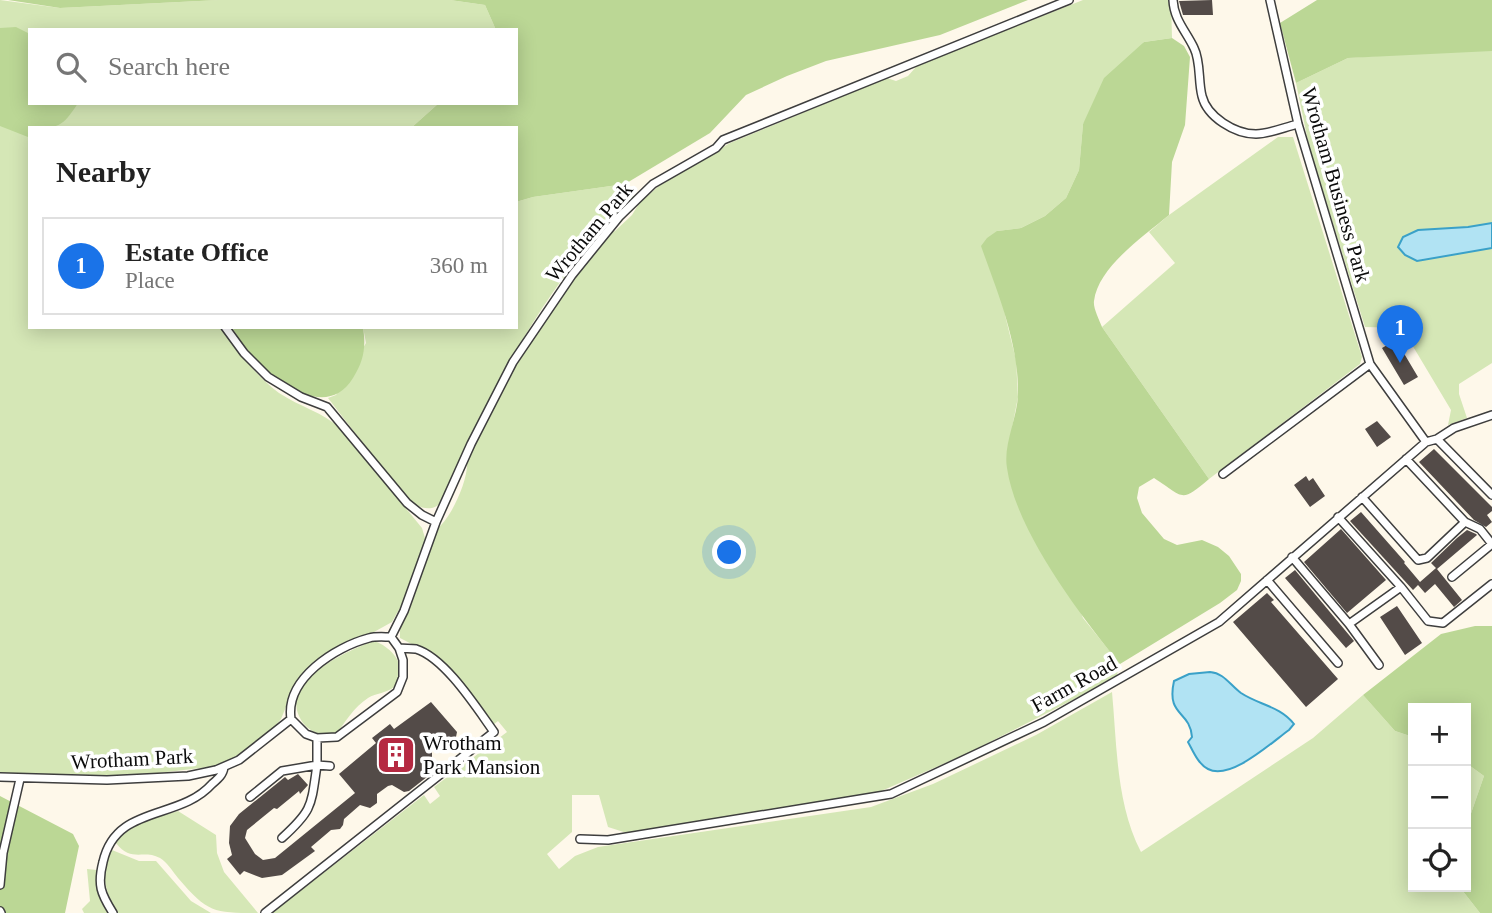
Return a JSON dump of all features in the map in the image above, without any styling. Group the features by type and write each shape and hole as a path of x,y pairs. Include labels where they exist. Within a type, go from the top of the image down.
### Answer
{"lane":[{"name":"Wrotham Park","path":"391,637 404,611 436,522 471,444 513,362 572,275 619,217 653,184 716,148 723,140 1069,0"},
{"path":"1173,0 1174,12 1181,29 1195,50 1202,99 1211,113 1230,126 1255,134 1298,124"},
{"name":"Wrotham Business Park","path":"1270,0 1298,124 1370,364"},
{"path":"226,329 244,354 268,377 302,397 327,407 407,503 436,522"},
{"path":"1223,474 1370,364 1426,442 1437,439 1454,428 1492,415"},
{"path":"1437,439 1492,495"},
{"name":"Farm Road","path":"580,839 608,840 891,794 1056,715 1219,622 1426,442"},
{"path":"1406,459 1465,522 1480,530 1492,544 1452,577"},
{"path":"1362,497 1418,560 1427,558 1465,522"},
{"path":"1338,517 1428,621 1443,623 1492,584"},
{"path":"1292,557 1349,624 1379,665"},
{"path":"1267,580 1338,663"},
{"path":"1349,624 1401,587"},
{"path":"371,637 391,637 399,648 403,660 403,677 397,692 337,737 317,738 306,734 292,719 292,700 302,682 330,656 348,645 371,637"},
{"path":"265,913 494,732 436,660 415,649 399,648"},
{"name":"Wrotham Park","path":"0,777 107,780 188,776 224,767 239,760 292,719"},
{"path":"282,838 305,817 312,799 317,765 317,738"},
{"path":"250,797 282,771 317,765 330,766"},
{"path":"113,913 104,898 99,880 110,843 130,822 201,795 223,773 224,767"},
{"path":"0,885 3,853 20,779"}],"green space":[{"path":"0,0 60,8 219,0 450,0 485,5 495,28 28,28 28,105 437,105 413,126 28,126 28,329 221,329 270,386 287,398 327,418 341,429 422,528 427,545 410,590 392,622 374,632 349,640 315,661 297,680 281,719 273,729 225,763 133,776 0,773"},
{"path":"8,0 219,0 60,8"},
{"path":"450,0 1028,0 940,35 826,61 787,76 746,95 710,133 625,184 518,201 518,126 413,126 437,105 518,105 518,28 495,28 485,5"},
{"path":"1083,0 1171,0 1172,38 1144,42 1083,124 1079,170 1066,198 1045,216 1021,228 997,231 1005,315 1016,360 1018,397 1012,428 1083,618 1120,664 1116,678 966,754 879,792 630,834 608,827 599,795 572,795 572,832 547,854 559,869 575,856 598,847 871,807 933,784 1036,735 1112,692 1122,794 1141,852 1313,738 1363,695 1395,731 1408,735 1408,892 1464,892 1480,913 272,913 424,795 430,804 440,796 434,787 507,732 498,721 493,725 433,655 400,638 400,628 439,527 458,497 465,479 467,463 510,374 535,332 606,234 615,231 632,215 640,202 659,186 730,143 887,78 896,81 908,76 916,67"},
{"path":"1317,0 1492,0 1492,51 1348,58 1296,83 1280,23"},
{"path":"16,27 28,33 28,105 77,105 63,122 56,126 28,126 28,137 0,126 0,28"},
{"path":"1172,38 1184,46 1190,57 1185,125 1172,162 1169,215 1113,264 1097,288 1094,304 1102,327 1209,479 1187,495 1182,495 1154,478 1139,487 1137,498 1142,513 1164,539 1177,545 1202,540 1218,547 1229,556 1241,574 1241,581 1237,590 1220,603 1120,664 1052,571 1036,545 1013,492 1006,459 1018,395 1015,357 1006,319 981,246 997,231 1021,228 1045,216 1066,198 1079,170 1083,124 1104,78 1144,42"},
{"path":"1492,51 1492,363 1459,384 1459,394 1467,418 1448,425 1451,410 1402,328 1365,327 1309,146 1296,83 1348,58"},
{"path":"1278,137 1293,137 1362,357 1360,364 1209,479 1102,327 1175,263 1149,232"},
{"path":"625,184 634,197 588,246 547,301 511,359 479,419 444,499 433,508 419,506 405,498 328,398 336,395 366,343 363,329 518,329 518,201"},
{"path":"233,329 363,329 364,341 360,366 353,378 339,392 323,397 305,394 287,385 269,372"},
{"path":"1475,626 1492,626 1492,913 1480,913 1464,892 1471,892 1471,813 1484,776 1471,767 1471,703 1408,703 1408,735 1395,731 1363,695 1441,634"},
{"path":"373,641 386,647 397,659 401,673 394,687 363,702 335,736 310,729 299,716 296,703 300,690 320,668"},
{"path":"1471,767 1484,776 1471,813"},
{"path":"0,796 73,834 79,846 65,913 0,913"},
{"path":"178,811 216,835 217,853 224,872 258,913 213,909 197,898 160,858 127,853 116,843 136,826"},
{"path":"112,850 139,861 156,861 191,901 211,913 117,913 105,882 105,866"},
{"path":"87,869 97,870 98,890 108,913 84,913 82,909 90,901"}],"water":[{"path":"1492,223 1492,248 1417,261 1405,255 1398,247 1403,237 1418,230"},
{"path":"1210,672 1223,677 1248,697 1276,709 1294,724 1250,759 1227,770 1208,769 1199,761 1188,742 1192,737 1190,728 1173,701 1174,681 1189,674"}],"building":[{"path":"1212,0 1213,15 1183,15 1179,1"},
{"path":"1396,340 1418,377 1404,385 1382,348"},
{"path":"1377,421 1391,437 1377,447 1365,429"},
{"path":"1434,449 1492,507 1492,511 1487,515 1492,522 1486,527 1474,520 1419,462"},
{"path":"1306,476 1309,481 1313,478 1325,496 1310,507 1294,485"},
{"path":"1361,512 1420,582 1436,568 1431,563 1457,538 1467,530 1476,534 1437,569 1462,600 1454,607 1435,584 1425,593 1418,585 1413,590 1350,521"},
{"path":"1341,529 1386,580 1347,613 1304,562"},
{"path":"1295,570 1354,641 1346,648 1285,578"},
{"path":"1267,593 1274,600 1271,602 1338,679 1306,707 1233,622"},
{"path":"1397,606 1422,643 1405,655 1380,617"},
{"path":"431,702 457,732 450,742 444,741 432,751 432,773 409,791 404,792 392,785 388,786 377,794 377,803 370,808 360,805 344,819 340,829 331,830 311,847 315,851 282,875 262,878 244,871 240,875 227,859 232,855 229,843 230,826 239,814 285,777 288,780 298,774 308,785 300,794 299,791 247,830 245,838 255,854 263,860 275,858 355,793 339,774 376,743 372,738 390,724 394,729"}],"place":[{"name":"Estate Office","path":"1400,363"},
{"name":"Wrotham Park Mansion","path":"396,755"}]}
